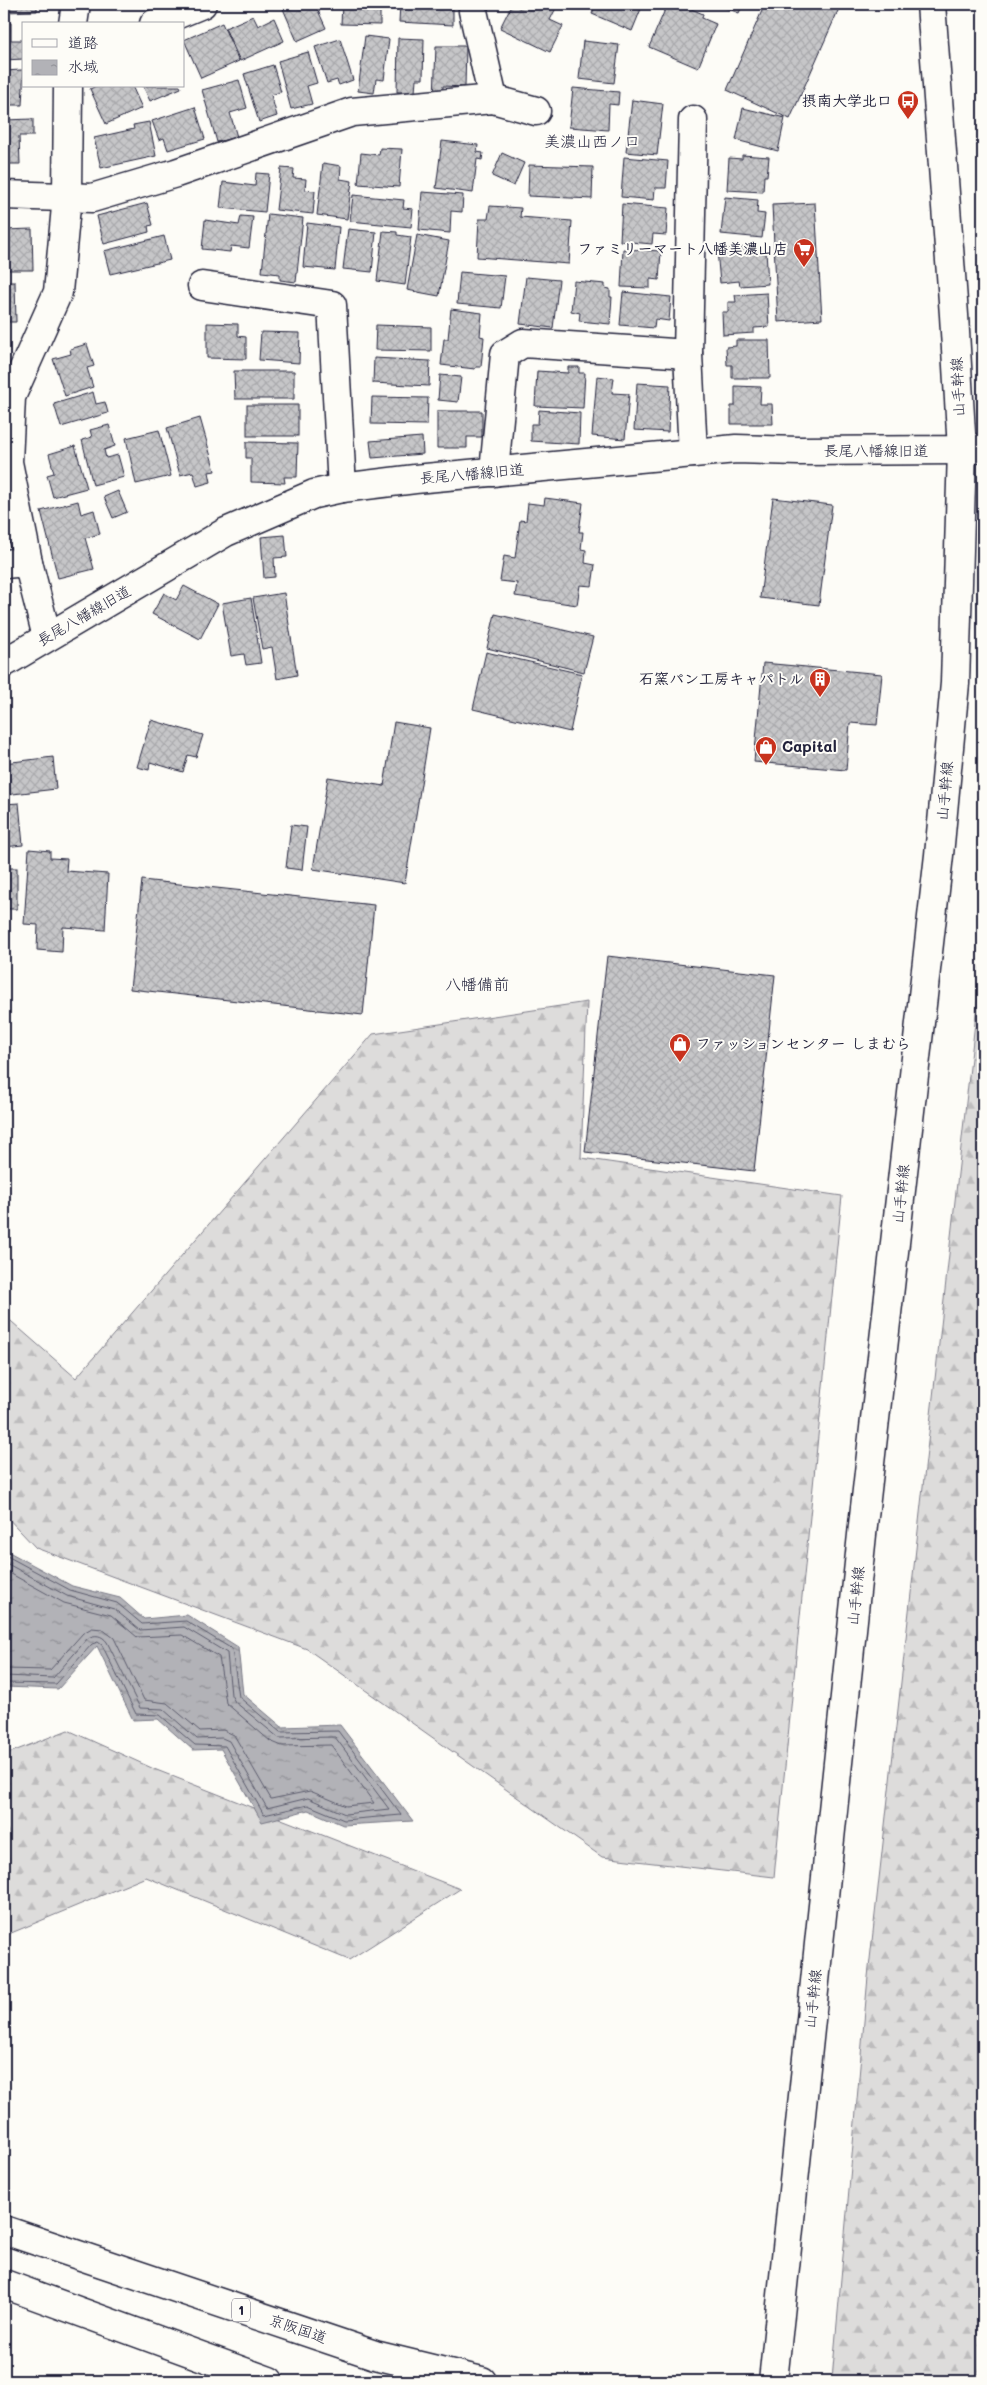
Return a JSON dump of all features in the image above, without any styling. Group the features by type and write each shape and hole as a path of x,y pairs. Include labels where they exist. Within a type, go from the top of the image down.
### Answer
{"main road":[{"path":"73,22 76,4"},
{"path":"159,22 202,4"},
{"path":"474,4 473,12 493,99"},
{"name":"山手幹線","path":"772,2381 863,1525 939,855 972,449 954,315 931,4"},
{"path":"47,637 16,563 8,462 11,397 58,292 67,196 68,88"},
{"path":"4,195 92,198 176,173 352,112 493,99 536,111"},
{"path":"692,120 688,354 693,454"},
{"path":"202,286 332,304 342,488"},
{"path":"494,472 505,354 524,343 688,354"},
{"name":"長尾八幡線旧道","path":"4,663 226,532 314,494 342,488 736,449 798,451 972,449"},
{"name":"京阪国道","path":"4,2230 376,2354 482,2381"},
{"path":"4,2284 269,2381"}],"green space":[{"path":"983,951 983,2381 834,2381 832,2379 868,1977"},
{"path":"587,1002 581,1158 842,1196 774,1877 602,1857 307,1649 36,1548 4,1514 4,1315 76,1378 373,1034"},
{"path":"68,1730 154,1769 460,1889 349,1960 146,1877 4,1936 4,1755"}],"water":[{"path":"4,1543 9,1552 72,1586 120,1598 144,1619 187,1615 238,1647 243,1694 282,1727 340,1725 413,1821 343,1825 308,1810 262,1822 221,1749 193,1750 158,1719 133,1720 97,1646 58,1689 4,1687"}],"building":[{"path":"4,4 37,4 37,11 4,12"},
{"path":"281,4 315,4 326,28 297,41"},
{"path":"342,4 380,4 380,25 341,24"},
{"path":"400,4 439,4 439,8 453,8 453,25 399,22"},
{"path":"512,4 520,8 522,4 553,4 557,6 550,20 563,26 550,52 500,28"},
{"path":"596,4 643,4 632,31 592,14"},
{"path":"671,4 680,4 703,14 702,18 716,24 698,68 649,47 667,5 670,6"},
{"path":"716,4 743,4 739,13"},
{"path":"765,4 841,4 790,119 727,90"},
{"path":"253,16 258,26 274,18 284,41 240,61 225,28"},
{"path":"4,23 11,23 11,40 22,40 22,59 4,60"},
{"path":"222,23 239,61 201,78 185,40"},
{"path":"365,36 389,39 384,80 376,79 374,93 358,91"},
{"path":"398,38 424,39 423,79 416,79 415,92 397,92"},
{"path":"340,39 353,80 339,85 337,80 327,83 315,47"},
{"path":"583,41 619,45 614,83 579,79"},
{"path":"436,46 466,46 465,87 443,86 443,96 434,97"},
{"path":"308,52 317,83 307,86 312,104 291,109 278,61"},
{"path":"273,65 281,92 271,95 277,116 259,122 244,74"},
{"path":"22,70 22,105 4,105 4,71"},
{"path":"239,80 247,108 230,113 237,137 217,142 202,90"},
{"path":"133,88 142,108 106,124 90,89"},
{"path":"144,88 181,88 150,101"},
{"path":"573,88 619,92 618,105 609,104 608,130 569,127"},
{"path":"632,100 663,104 657,155 626,152"},
{"path":"195,107 205,139 168,150 164,138 159,140 152,121"},
{"path":"743,108 785,118 778,151 736,140"},
{"path":"33,119 33,136 19,136 20,164 4,164 4,120"},
{"path":"149,122 156,156 101,168 94,138 134,129 133,125"},
{"path":"442,141 478,145 477,152 483,153 482,160 477,159 473,193 436,188"},
{"path":"380,148 402,149 399,187 358,184 361,153 379,155"},
{"path":"502,153 524,163 514,186 492,176"},
{"path":"742,155 769,157 767,176 764,176 763,192 727,190 729,158 742,159"},
{"path":"624,157 668,161 666,188 655,188 654,200 621,197"},
{"path":"323,163 341,166 340,179 352,181 347,219 317,215"},
{"path":"529,165 593,167 592,199 528,196"},
{"path":"281,168 294,169 293,178 306,179 305,190 315,191 313,214 276,210"},
{"path":"256,173 269,174 265,212 220,208 223,182 255,186"},
{"path":"422,192 463,195 462,212 451,211 450,233 419,230"},
{"path":"353,195 404,200 403,208 413,209 411,227 350,221"},
{"path":"725,197 758,200 757,213 765,214 762,238 721,234"},
{"path":"147,203 153,225 148,226 149,232 104,244 97,216"},
{"path":"815,203 822,319 778,322 772,205"},
{"path":"622,204 668,208 666,235 653,234 652,244 620,241"},
{"path":"490,206 521,208 520,217 572,221 569,264 477,257 479,219 488,219"},
{"path":"268,214 303,218 296,282 280,280 280,274 262,272"},
{"path":"241,216 253,217 249,248 231,246 230,252 202,249 205,220 239,225"},
{"path":"307,223 339,227 335,270 303,267"},
{"path":"32,229 33,270 4,270 4,230"},
{"path":"348,229 376,232 372,272 343,269"},
{"path":"383,231 397,232 397,235 411,237 405,285 377,281"},
{"path":"417,235 449,241 439,296 407,290"},
{"path":"164,236 170,260 110,274 104,251"},
{"path":"748,247 749,253 766,251 768,284 740,286 739,281 720,283 717,250"},
{"path":"623,249 661,251 659,280 650,279 650,288 621,287"},
{"path":"460,272 505,276 501,308 457,304"},
{"path":"526,277 559,280 553,328 520,324"},
{"path":"574,281 605,284 605,288 610,289 610,297 612,297 610,324 579,321 580,313 571,311"},
{"path":"4,282 15,282 16,322 4,322"},
{"path":"623,292 671,297 669,321 655,319 654,328 620,325"},
{"path":"767,293 769,327 754,328 754,333 723,335 722,312 728,312 728,302 736,302 735,295"},
{"path":"451,309 482,313 480,336 484,337 481,367 476,367 475,369 441,365 444,339 448,339"},
{"path":"207,323 238,324 238,336 246,337 246,359 207,358"},
{"path":"376,325 431,327 431,351 375,350"},
{"path":"261,332 300,333 299,363 259,360"},
{"path":"736,340 769,340 770,378 732,378 732,365 727,365 726,347 736,346"},
{"path":"87,344 94,366 87,368 93,387 65,396 53,359 71,354 70,349"},
{"path":"374,358 430,361 429,386 373,383"},
{"path":"568,367 579,367 579,373 585,373 583,408 535,406 537,371 568,373"},
{"path":"234,371 294,371 294,399 235,399"},
{"path":"440,375 461,377 458,402 438,400"},
{"path":"597,376 614,378 612,393 629,394 625,439 592,436"},
{"path":"637,383 670,385 668,432 634,430"},
{"path":"735,386 761,387 760,404 772,404 773,424 731,424 731,406 735,406"},
{"path":"93,392 96,404 105,402 108,413 61,427 54,404"},
{"path":"372,397 428,398 427,425 371,424"},
{"path":"247,405 298,405 298,436 247,436"},
{"path":"539,410 580,413 579,444 531,441 531,424 538,424"},
{"path":"437,411 482,411 482,437 467,437 467,448 437,448"},
{"path":"200,418 215,471 209,472 211,482 197,486 193,472 180,475 167,428"},
{"path":"109,425 115,446 104,450 106,458 118,455 124,477 93,485 82,440 92,437 90,430"},
{"path":"159,430 171,476 136,484 126,438"},
{"path":"422,437 423,454 372,458 370,441"},
{"path":"246,442 298,443 297,477 284,477 285,483 251,482 251,458 246,458"},
{"path":"75,446 87,488 53,497 47,475 54,473 49,454"},
{"path":"118,491 127,512 113,518 104,497"},
{"path":"545,498 583,503 579,532 583,532 581,549 586,550 585,563 595,565 592,586 580,585 577,605 515,596 517,583 500,581 504,556 515,558 520,520 526,521 528,503 544,505"},
{"path":"773,498 832,505 819,605 760,598"},
{"path":"78,501 81,514 94,510 100,534 85,538 94,569 58,578 41,511"},
{"path":"285,535 287,557 274,558 275,577 264,578 261,537"},
{"path":"184,586 218,604 200,639 152,614 164,593 176,600"},
{"path":"284,593 297,675 277,679 272,647 262,649 253,598"},
{"path":"251,598 261,663 246,665 244,654 231,656 222,603"},
{"path":"495,614 593,637 584,672 487,648"},
{"path":"486,652 582,674 570,732 473,709"},
{"name":"石窯パン工房キャパトル","path":"763,663 882,674 877,725 850,723 846,770 754,762"},
{"path":"151,720 203,735 196,757 188,755 183,772 150,762 149,770 137,767"},
{"path":"394,722 430,728 405,883 313,869 328,777 384,786"},
{"path":"53,757 56,789 4,795 4,763"},
{"path":"19,803 23,845 4,847 4,804"},
{"path":"291,825 307,827 302,870 286,868"},
{"path":"29,849 50,851 50,858 67,859 66,871 108,874 105,930 63,927 62,952 37,950 38,925 24,924"},
{"path":"4,868 17,868 17,909 4,909"},
{"path":"142,880 374,905 363,1015 130,989"},
{"name":"ファッションセンター しまむら","path":"607,956 775,975 754,1171 585,1152"}],"place":[{"name":"摂南大学北口","path":"908,120"},
{"name":"ファミリーマート八幡美濃山店","path":"804,268"},
{"name":"石窯パン工房キャパトル","path":"820,698"},
{"name":"Capital","path":"766,766"},
{"name":"ファッションセンター しまむら","path":"680,1063"}],"district":[{"name":"美濃山西ノ口","path":"592,141"},
{"name":"八幡備前","path":"477,984"}]}
